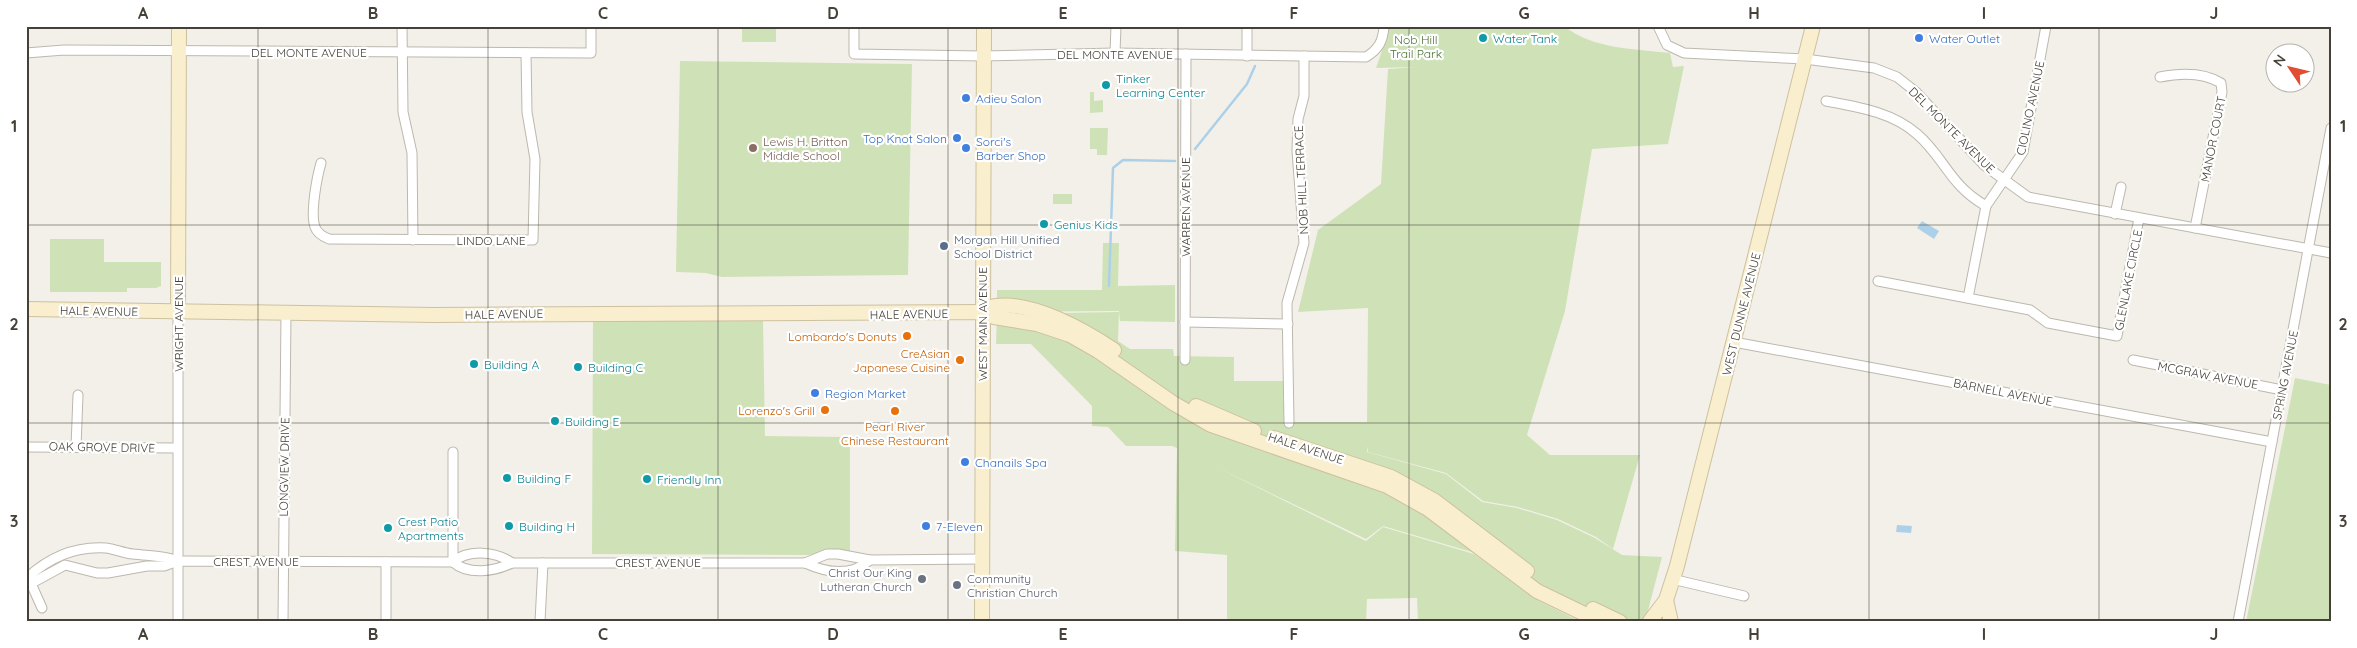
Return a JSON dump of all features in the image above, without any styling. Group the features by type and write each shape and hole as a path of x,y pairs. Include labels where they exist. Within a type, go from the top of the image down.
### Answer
{"main road":[{"name":"WRIGHT AVENUE","path":"178,312 180,26"},
{"name":"WEST MAIN AVENUE","path":"982,622 984,26"},
{"name":"WEST DUNNE AVENUE","path":"1649,622 1666,600 1677,566 1813,26"},
{"name":"HALE AVENUE","path":"26,309 434,315 982,312 994,306 1034,310 1075,326 1176,394 1215,416 1391,477 1435,501 1542,582 1620,622"},
{"name":"HALE AVENUE","path":"982,312 994,318 1037,324 1070,335 1098,350 1173,403 1211,425 1387,486 1428,509 1538,591 1601,622"},
{"name":"WEST DUNNE AVENUE","path":"1666,600 1671,622"},
{"path":"1649,622 1662,622"}],"street":[{"path":"402,26 403,112 412,153 413,240"},
{"name":"DEL MONTE AVENUE","path":"26,53 64,50 591,53 591,26"},
{"name":"DEL MONTE AVENUE","path":"854,26 854,54 983,56 1116,53 1366,57 1376,51 1383,38 1384,26"},
{"path":"1116,26 1116,53"},
{"path":"1247,26 1247,56"},
{"name":"DEL MONTE AVENUE","path":"1658,26 1667,45 1684,53 1805,58 1874,68 1897,77 1929,104 1968,149 2003,181 2028,197 2331,253"},
{"name":"CIOLINO AVENUE","path":"1968,298 1986,206 2023,152 2046,26"},
{"name":"LINDO LANE","path":"320,164 315,183 315,227 321,235 329,239 533,240 535,160 527,112 526,53"},
{"name":"WARREN AVENUE","path":"1185,360 1186,54"},
{"name":"NOB HILL TERRACE","path":"1289,423 1287,303 1304,244 1297,151 1298,119 1304,96 1304,56"},
{"name":"MANOR COURT","path":"2160,77 2182,73 2214,78 2221,83 2222,92 2195,228"},
{"path":"1826,102 1862,107 1905,125 1918,135 1960,188 1986,206"},
{"name":"SPRING AVENUE","path":"2238,622 2331,128"},
{"path":"2115,214 2121,187"},
{"name":"GLENLAKE CIRCLE","path":"1968,298 2030,310 2048,323 2117,336 2139,218"},
{"path":"1878,281 1968,298"},
{"name":"WRIGHT AVENUE","path":"178,312 178,622"},
{"name":"LONGVIEW DRIVE","path":"284,622 286,313"},
{"path":"1186,322 1288,324"},
{"name":"BARNELL AVENUE","path":"1734,342 2272,442"},
{"name":"MCGRAW AVENUE","path":"2133,360 2282,390"},
{"path":"76,447 78,395"},
{"name":"OAK GROVE DRIVE","path":"26,447 177,448"},
{"path":"453,452 453,562"},
{"name":"CREST AVENUE","path":"29,578 40,566 57,556 71,551 90,548 166,556 178,561"},
{"name":"CREST AVENUE","path":"453,562 458,558 478,553 500,557 512,563"},
{"name":"CREST AVENUE","path":"805,563 827,554 838,554 870,560 981,559"},
{"name":"CREST AVENUE","path":"29,578 66,565 97,573 108,573 147,566 164,566 178,561 453,562 469,569 482,570 496,569 512,563 805,563 837,572 860,568 870,560"},
{"path":"386,562 386,622"},
{"path":"540,622 543,563"},
{"path":"29,578 42,608"},
{"path":"1672,579 1744,596"}],"green space":[{"path":"742,26 776,26 776,42 742,42"},
{"name":"Nob Hill Trail Park","path":"1386,26 1564,26 1575,34 1601,44 1670,53 1673,67 1684,66 1668,144 1592,149 1565,311 1527,435 1550,455 1640,455 1613,549 1596,537 1558,519 1518,507 1483,501 1446,473 1368,452 1367,446 1367,452 1446,474 1482,502 1517,508 1557,520 1595,538 1622,555 1662,557 1645,622 1583,622 1539,600 1475,553 1383,526 1366,539 1214,466 1366,541 1383,527 1474,554 1539,601 1581,622 1418,622 1417,598 1367,599 1366,622 1227,622 1227,555 1175,551 1177,448 1172,446 1126,446 1108,427 1092,426 1092,406 1031,344 996,344 997,314 1119,312 1118,341 1130,349 1173,349 1174,356 1234,357 1234,381 1288,381 1289,422 1367,422 1368,308 1298,312 1318,230 1381,184 1388,69 1416,67 1376,68 1384,45"},
{"path":"680,61 912,64 908,275 722,277 706,273 676,272"},
{"path":"1090,92 1094,92 1094,101 1103,100 1103,112 1090,113"},
{"path":"1090,128 1108,128 1107,155 1097,155 1097,149 1090,149"},
{"path":"1053,194 1072,194 1072,204 1053,204"},
{"path":"50,239 104,239 104,262 161,262 161,286 156,288 127,288 127,292 50,292"},
{"path":"1103,243 1119,243 1118,286 1175,285 1175,322 1120,321 1119,311 997,312 997,290 1102,290"},
{"path":"593,320 763,321 765,436 850,437 850,552 808,555 592,554"},
{"path":"2295,378 2331,385 2331,622 2246,622"}],"water":[{"path":"1922,221 1939,231 1934,239 1917,228"},
{"path":"1897,525 1912,526 1911,533 1896,532"}],"waterway":[{"path":"1195,149 1247,84 1255,66"},
{"path":"1109,286 1113,168 1123,160 1175,161"}],"place":[{"name":"Water Tank","path":"1483,38"},
{"name":"Water Outlet","path":"1919,38"},
{"name":"Tinker Learning Center","path":"1106,85"},
{"name":"Adieu Salon","path":"966,98"},
{"name":"Top Knot Salon","path":"957,138"},
{"name":"Lewis H. Britton Middle School","path":"753,148"},
{"name":"Sorci's Barber Shop","path":"966,148"},
{"name":"Genius Kids","path":"1044,224"},
{"name":"Morgan Hill Unified School District","path":"944,246"},
{"name":"Lombardo's Donuts","path":"907,336"},
{"name":"CreAsian Japanese Cuisine","path":"960,360"},
{"name":"Building A","path":"474,364"},
{"name":"Building C","path":"578,367"},
{"name":"Region Market","path":"815,393"},
{"name":"Lorenzo's Grill","path":"825,410"},
{"name":"Pearl River Chinese Restaurant","path":"895,411"},
{"name":"Building E","path":"555,421"},
{"name":"Chanails Spa","path":"965,462"},
{"name":"Building F","path":"507,478"},
{"name":"Friendly Inn","path":"647,479"},
{"name":"Building H","path":"509,526"},
{"name":"7-Eleven","path":"926,526"},
{"name":"Crest Patio Apartments","path":"388,528"},
{"name":"Christ Our King Lutheran Church","path":"922,579"},
{"name":"Community Christian Church","path":"957,585"}]}
